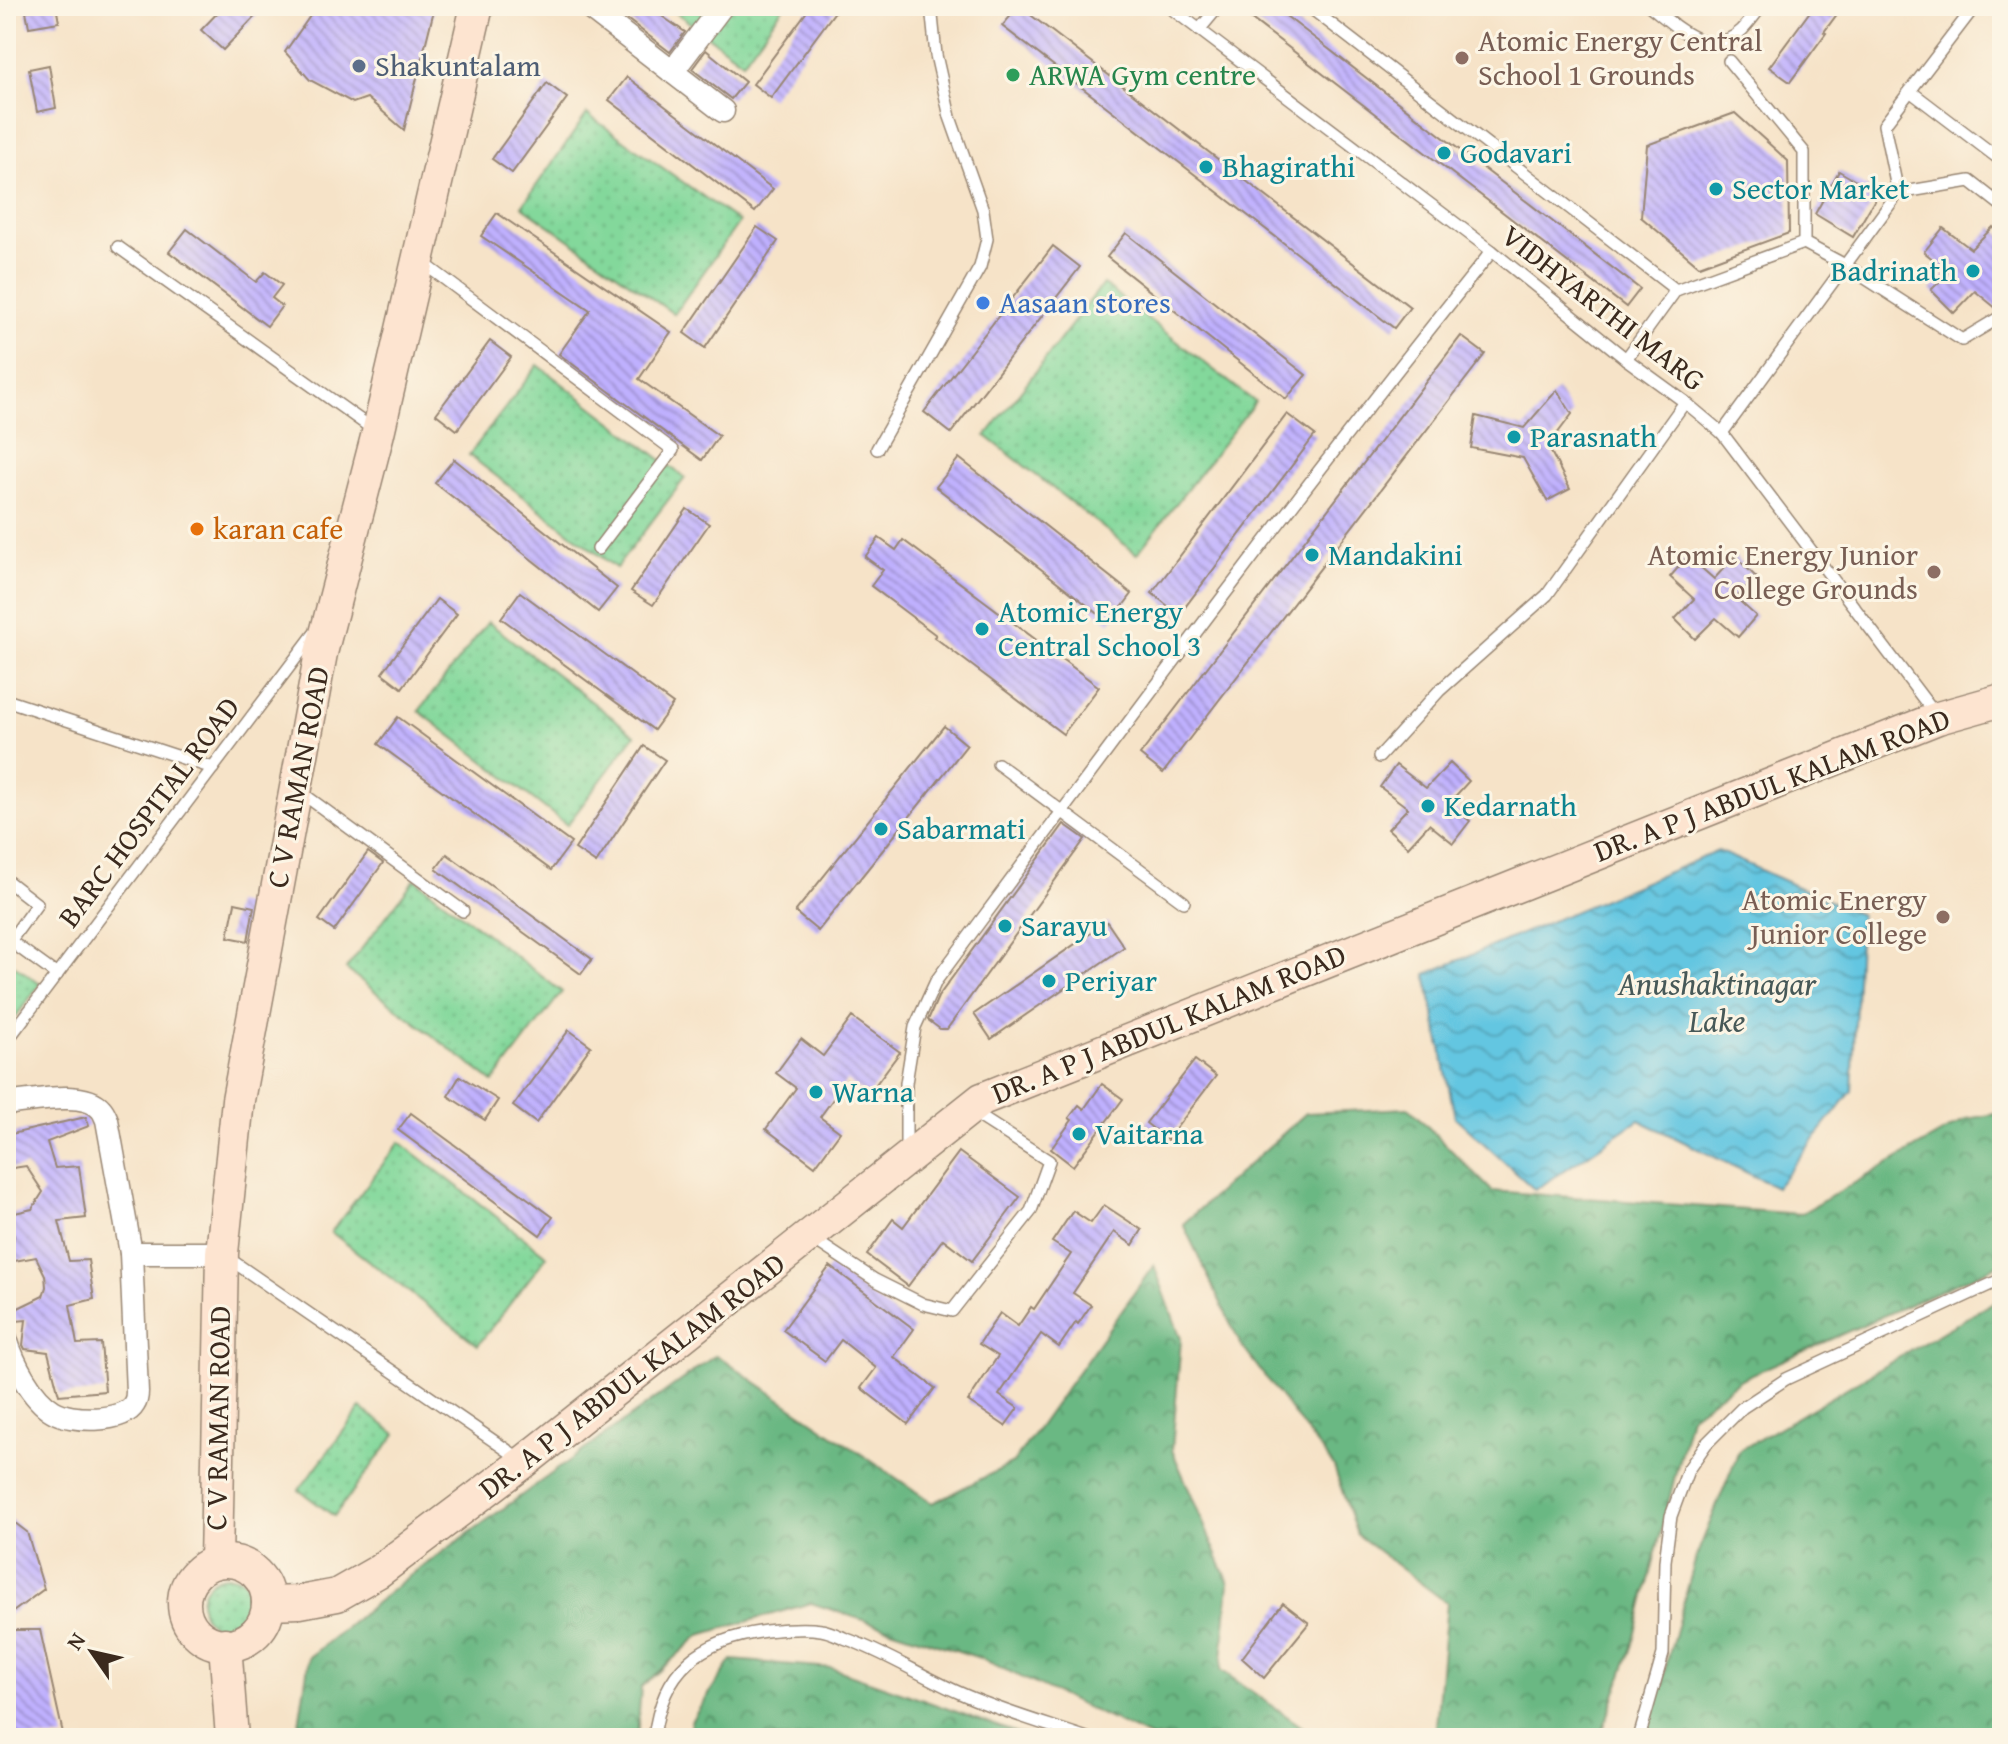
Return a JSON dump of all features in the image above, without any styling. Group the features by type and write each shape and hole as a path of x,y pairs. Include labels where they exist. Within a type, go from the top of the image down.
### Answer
{"street":[{"name":"C V RAMAN ROAD","path":"216,1562 222,1253 238,1100 321,653 378,433 477,6"},
{"path":"587,6 723,111"},
{"path":"672,72 722,6"},
{"name":"DR. A P J ABDUL KALAM ROAD","path":"268,1603 300,1602 337,1595 379,1571 524,1462 982,1099 1938,718 2002,700"},
{"path":"6,1106 74,1098 92,1102 101,1109 107,1120 131,1253 135,1403 128,1410 103,1419 66,1418 50,1410 30,1387 13,1361 6,1339"},
{"path":"131,1253 222,1253"},
{"path":"216,1562 237,1562 256,1573 263,1582 268,1603 266,1614 255,1633 246,1639 225,1644 204,1639 189,1623 185,1613 184,1602 190,1581 197,1572 216,1562"},
{"path":"225,1644 232,1738"}],"lane":[{"path":"877,449 980,267 987,239 983,210 950,117 936,55 931,6"},
{"name":"VIDHYARTHI MARG","path":"1168,6 1492,251 1722,433 1938,718"},
{"path":"1199,30 1219,6"},
{"path":"1308,6 1676,290"},
{"path":"1650,6 1685,33 1702,42 1717,44 1740,32 1762,6"},
{"path":"1898,193 1884,125 1975,6"},
{"path":"1729,61 1804,152 1804,243"},
{"path":"1910,91 2002,161"},
{"path":"1722,433 1898,193 1970,181 2002,206"},
{"path":"1626,359 1676,290 1804,243 1845,265 1962,340 2002,316"},
{"path":"118,247 378,433"},
{"path":"906,1160 906,1083 915,1027 936,981 1162,676 1387,382 1492,251"},
{"path":"418,259 673,450 598,549"},
{"path":"1379,757 1439,691 1547,595 1685,402"},
{"name":"BARC HOSPITAL ROAD","path":"6,1042 331,612"},
{"path":"6,700 213,768"},
{"path":"998,764 1184,902"},
{"path":"296,789 463,911"},
{"path":"6,880 37,904 8,939 57,975"},
{"path":"809,1237 875,1280 923,1304 952,1311 1031,1211 1049,1161 969,1109"},
{"path":"222,1253 524,1462"},
{"path":"1639,1738 1663,1654 1665,1561 1671,1516 1688,1470 1706,1444 1742,1408 1786,1379 2002,1279"},
{"path":"654,1738 657,1715 668,1687 688,1660 714,1644 743,1634 785,1629 821,1630 858,1642 962,1694 1087,1738"}],"green space":[{"path":"667,6 784,6 743,62"},
{"path":"587,114 739,222 674,314 522,206"},
{"path":"1103,284 1255,402 1137,554 986,436"},
{"path":"538,365 685,478 616,568 469,455"},
{"path":"488,622 635,735 567,825 419,711"},
{"path":"415,879 562,992 493,1082 346,969"},
{"path":"6,959 40,984 6,1030"},
{"path":"1409,1108 1492,1191 1800,1214 1967,1119 2002,1113 2002,1263 1741,1379 1690,1416 1633,1644 1600,1738 1435,1738 1447,1603 1357,1535 1334,1467 1241,1345 1183,1224 1306,1113"},
{"path":"400,1142 547,1256 478,1345 331,1232"},
{"path":"1154,1265 1181,1339 1172,1450 1229,1583 1221,1670 1318,1738 1152,1738 980,1658 811,1603 700,1635 641,1687 637,1738 297,1738 309,1657 404,1580 716,1355 933,1503 1013,1463"},
{"path":"2002,1297 2002,1738 1646,1738 1696,1557 1739,1451"},
{"path":"361,1408 396,1434 334,1516 299,1490"},
{"path":"228,1576 247,1584 255,1603 247,1622 228,1630 209,1622 201,1603 209,1584"},
{"path":"732,1660 832,1668 1031,1738 689,1738 691,1721"}],"water":[{"name":"Anushaktinagar Lake","path":"1718,851 1860,915 1852,1091 1776,1187 1639,1120 1535,1190 1455,1117 1426,974"}],"building":[{"path":"56,6 59,22 29,27 26,11"},
{"path":"224,6 265,6 223,50 201,30"},
{"name":"Shakuntalam","path":"317,6 435,6 404,130 367,98 353,103 310,80 285,52"},
{"path":"610,6 647,6 685,32 670,52"},
{"path":"811,6 839,6 771,98 753,84"},
{"name":"Bhagirathi","path":"1019,6 1410,307 1394,328 1002,26"},
{"name":"Godavari","path":"1258,6 1273,6 1640,289 1626,307 1249,17"},
{"path":"1814,6 1843,6 1790,82 1769,67"},
{"path":"706,50 745,82 731,99 692,69"},
{"path":"49,65 56,108 37,112 29,69"},
{"path":"627,77 773,189 755,212 609,100"},
{"path":"547,83 567,98 512,173 492,159"},
{"name":"Sector Market","path":"1735,113 1788,161 1789,233 1699,266 1641,217 1647,145"},
{"path":"1839,171 1878,194 1853,237 1815,214"},
{"path":"497,213 671,332 639,379 719,436 702,460 559,354 590,310 481,236"},
{"path":"757,227 778,241 705,348 684,333"},
{"name":"Badrinath","path":"1993,227 2002,236 2002,308 1997,309 1975,291 1954,313 1931,290 1949,272 1924,252 1943,228 1971,249"},
{"path":"187,229 256,282 265,272 282,285 272,298 282,306 267,326 169,252"},
{"path":"1126,233 1306,375 1286,399 1107,257"},
{"path":"1053,246 1080,267 951,433 924,412"},
{"name":"Mandakini","path":"1461,336 1485,354 1163,773 1140,755"},
{"path":"490,341 511,357 457,430 436,414"},
{"name":"Parasnath","path":"1557,390 1572,414 1548,446 1570,489 1547,501 1523,458 1471,448 1476,416 1524,428"},
{"path":"1287,414 1315,435 1179,615 1152,593"},
{"path":"959,458 1132,594 1110,623 936,487"},
{"path":"454,459 617,588 598,612 435,483"},
{"path":"687,509 709,524 653,605 631,591"},
{"name":"Atomic Energy Central School 3","path":"879,538 896,550 903,540 1099,687 1063,734 871,586 883,570 865,557"},
{"path":"1688,556 1714,579 1735,556 1756,577 1736,598 1756,616 1738,637 1716,618 1695,639 1675,619 1694,599 1670,577"},
{"path":"520,592 673,704 654,730 501,618"},
{"path":"437,599 457,614 402,688 382,673"},
{"path":"398,717 571,843 551,870 378,744"},
{"name":"Sabarmati","path":"944,726 967,745 818,931 795,912"},
{"path":"644,746 665,760 596,863 575,849"},
{"name":"Kedarnath","path":"1450,763 1469,781 1448,804 1470,821 1453,843 1429,824 1408,847 1388,829 1408,808 1380,787 1396,765 1426,788"},
{"name":"Sarayu","path":"1064,824 1085,839 947,1029 940,1029 928,1020 938,997"},
{"path":"368,852 383,863 334,931 319,920"},
{"path":"447,854 592,959 581,974 436,869"},
{"path":"235,903 254,907 248,941 228,937"},
{"name":"Periyar","path":"1107,922 1124,947 991,1039 974,1014"},
{"name":"Warna","path":"852,1017 900,1052 867,1096 847,1080 820,1117 840,1132 815,1166 766,1129 796,1088 776,1073 801,1039 823,1056"},
{"path":"569,1030 591,1046 536,1123 513,1106"},
{"path":"1195,1060 1216,1076 1167,1140 1146,1123"},
{"path":"460,1076 498,1100 485,1120 448,1096"},
{"name":"Vaitarna","path":"1102,1084 1123,1099 1073,1166 1051,1149 1079,1105 1084,1109"},
{"path":"411,1113 553,1217 540,1235 398,1130"},
{"path":"86,1117 89,1126 47,1142 55,1168 79,1166 86,1218 59,1221 69,1261 88,1260 94,1299 70,1305 77,1344 101,1343 105,1391 59,1395 48,1352 25,1349 23,1345 26,1320 6,1322 6,1314 43,1296 46,1287 45,1275 36,1257 9,1262 14,1236 6,1215 32,1209 43,1192 26,1166 6,1169 6,1142 7,1135"},
{"path":"959,1152 1020,1197 972,1261 943,1239 908,1286 867,1255 893,1219 903,1227"},
{"path":"1104,1205 1142,1230 1133,1245 1114,1232 1073,1293 1091,1305 1059,1347 1041,1334 999,1395 1018,1408 1005,1426 968,1401 998,1356 979,1344 1000,1313 1018,1326 1031,1307 1034,1309 1071,1254 1052,1242 1073,1211 1091,1223"},
{"path":"830,1266 914,1329 894,1357 935,1388 908,1424 861,1388 876,1368 841,1340 825,1361 783,1330"},
{"path":"6,1516 27,1532 44,1589 6,1617"},
{"path":"1283,1603 1309,1623 1264,1678 1242,1658"},
{"path":"6,1630 40,1630 64,1738 6,1738"}],"place":[{"name":"Atomic Energy Central School 1 Grounds","path":"1462,58"},
{"name":"Shakuntalam","path":"359,66"},
{"name":"ARWA Gym centre","path":"1013,75"},
{"name":"Godavari","path":"1444,153"},
{"name":"Bhagirathi","path":"1206,167"},
{"name":"Sector Market","path":"1716,189"},
{"name":"Badrinath","path":"1973,271"},
{"name":"Aasaan stores","path":"983,303"},
{"name":"Parasnath","path":"1514,437"},
{"name":"karan cafe","path":"197,529"},
{"name":"Mandakini","path":"1312,555"},
{"name":"Atomic Energy Junior College Grounds","path":"1934,572"},
{"name":"Atomic Energy Central School 3","path":"982,629"},
{"name":"Kedarnath","path":"1428,806"},
{"name":"Sabarmati","path":"881,829"},
{"name":"Atomic Energy Junior College","path":"1943,917"},
{"name":"Sarayu","path":"1005,926"},
{"name":"Periyar","path":"1049,981"},
{"name":"Warna","path":"816,1092"},
{"name":"Vaitarna","path":"1079,1134"}]}
